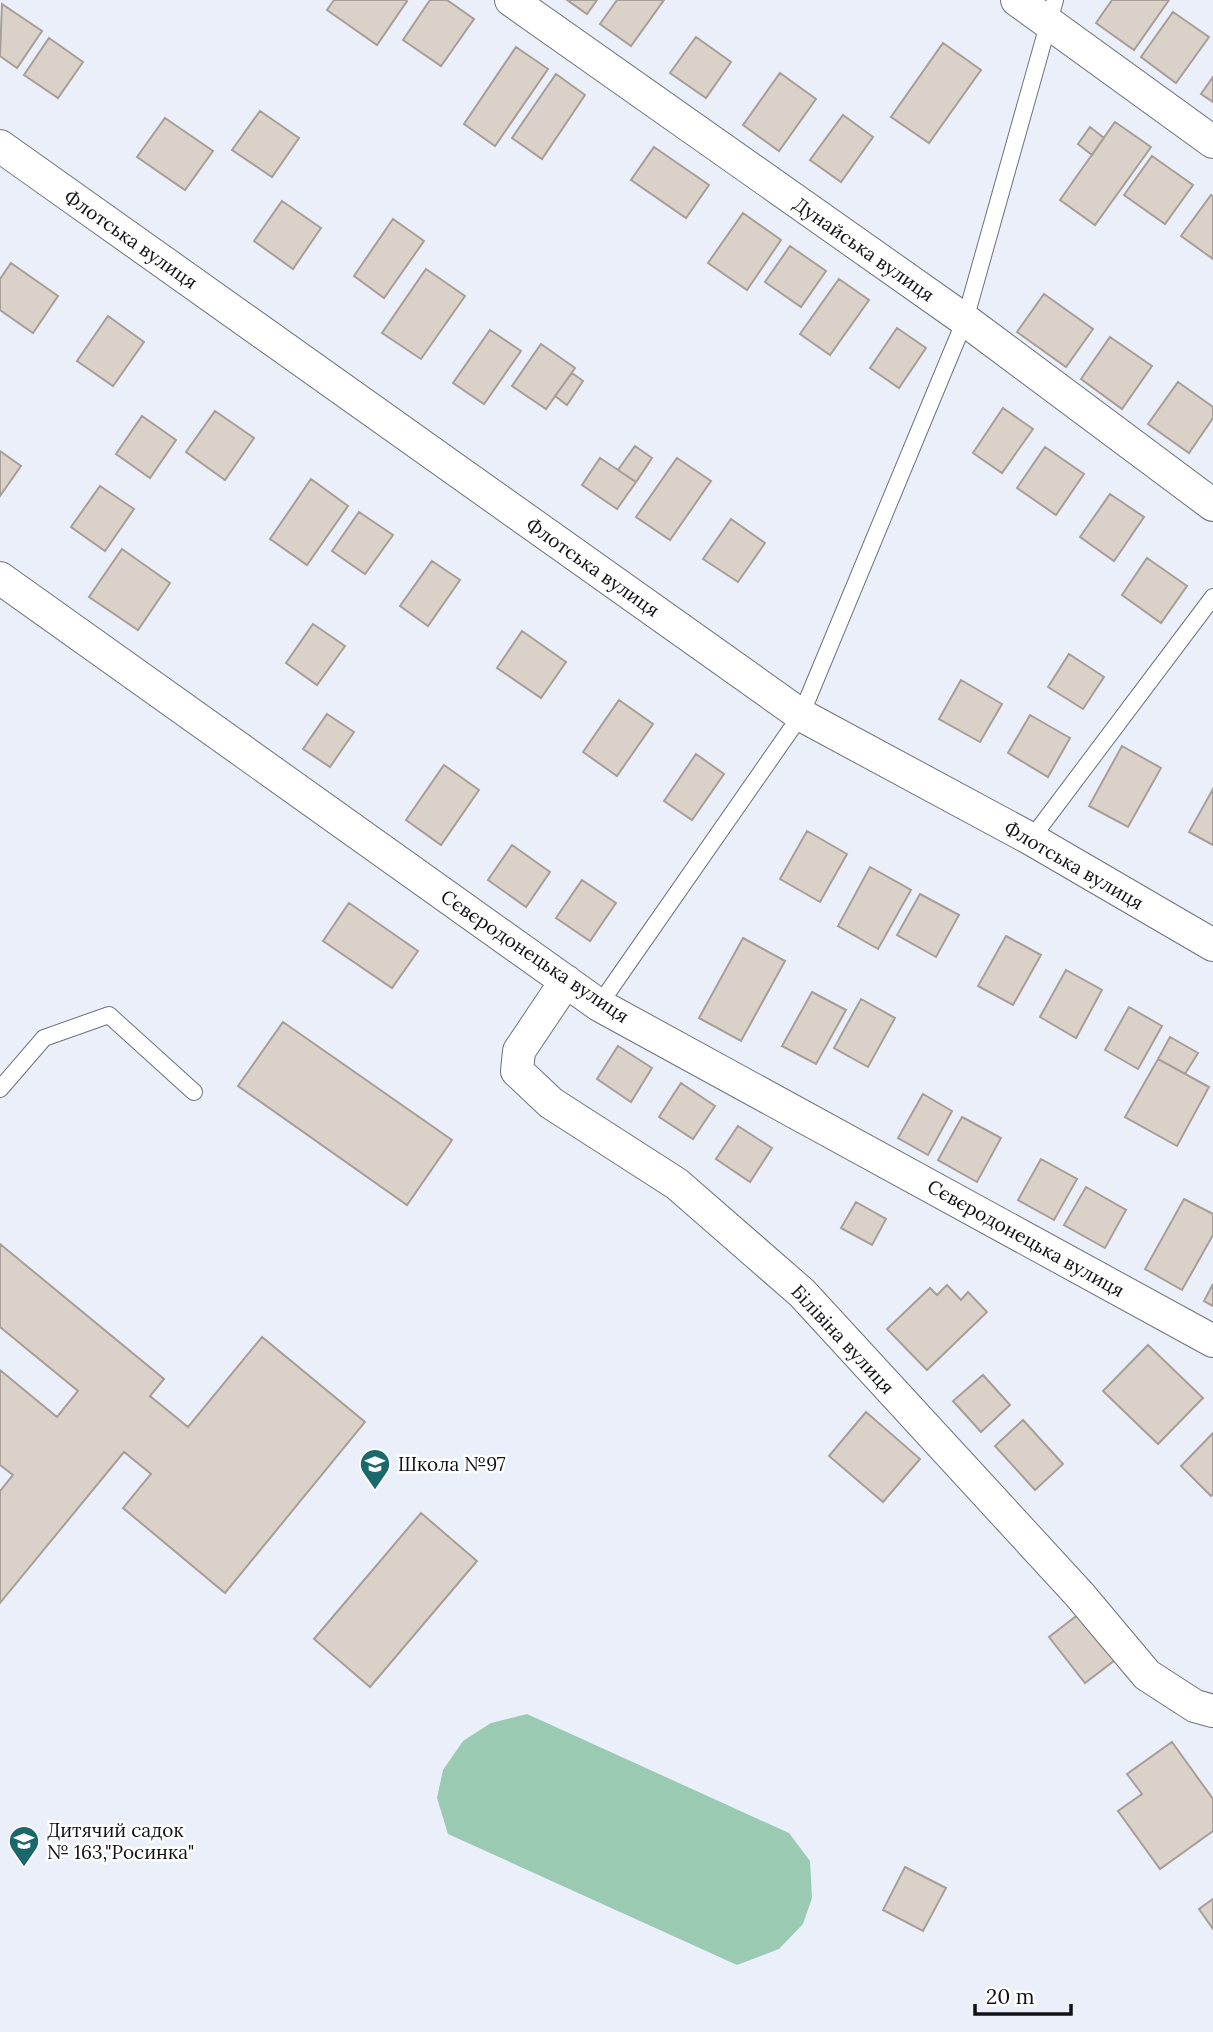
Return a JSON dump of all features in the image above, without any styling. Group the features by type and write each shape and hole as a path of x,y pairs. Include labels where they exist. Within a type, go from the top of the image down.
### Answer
{"street":[{"name":"Дунайська вулиця","path":"511,0 965,320 1213,505"},
{"path":"1017,0 1052,12 1213,142"},
{"name":"Флотська вулиця","path":"0,146 801,715 1031,839 1213,944"},
{"name":"Сєвєродонецька вулиця","path":"0,578 599,1004 1213,1340"},
{"name":"Білівіна вулиця","path":"566,981 519,1051 517,1072 551,1103 677,1184 802,1293 1079,1594 1146,1675 1195,1706 1213,1711"}],"lane":[{"path":"599,1004 801,715 965,320 1052,12"},
{"path":"1031,839 1213,597"},
{"path":"0,1089 44,1038 109,1015 194,1092"}],"green space":[{"path":"527,1714 789,1833 810,1861 812,1898 803,1924 779,1949 737,1965 448,1834 437,1798 443,1770 463,1741 491,1723"}],"building":[{"path":"334,0 407,1 377,45 327,10"},
{"path":"430,0 447,0 474,19 441,66 403,40"},
{"path":"567,0 597,0 587,14"},
{"path":"617,0 664,0 631,46 600,24"},
{"path":"1112,0 1169,0 1134,50 1096,23"},
{"path":"2,4 42,31 17,68 0,56"},
{"path":"1173,12 1209,37 1176,83 1141,57"},
{"path":"696,37 731,62 706,98 670,73"},
{"path":"49,38 83,62 58,98 24,75"},
{"path":"943,43 981,70 929,143 891,117"},
{"path":"516,47 548,69 495,146 464,124"},
{"path":"780,73 816,99 779,151 743,125"},
{"path":"556,74 585,95 542,159 512,138"},
{"path":"1213,77 1213,102 1201,94"},
{"path":"260,111 299,138 272,177 232,150"},
{"path":"843,115 873,137 841,182 810,160"},
{"path":"165,118 213,151 185,190 137,157"},
{"path":"1115,122 1151,147 1095,225 1060,200"},
{"path":"1090,127 1104,138 1092,155 1078,144"},
{"path":"654,147 709,185 686,218 631,180"},
{"path":"1152,156 1193,185 1165,224 1124,195"},
{"path":"1211,195 1213,196 1213,259 1181,236"},
{"path":"282,201 321,228 293,269 254,241"},
{"path":"743,213 781,240 747,290 708,263"},
{"path":"393,219 424,241 384,298 354,276"},
{"path":"790,246 826,271 801,307 765,282"},
{"path":"11,263 58,296 33,333 0,310 0,279"},
{"path":"426,269 465,296 421,359 382,333"},
{"path":"839,279 869,300 830,355 800,334"},
{"path":"1044,294 1093,329 1066,367 1017,332"},
{"path":"108,316 144,342 113,386 77,361"},
{"path":"897,328 926,348 899,388 870,368"},
{"path":"490,330 521,351 484,404 453,383"},
{"path":"1110,337 1152,366 1122,409 1081,379"},
{"path":"541,344 575,368 546,409 512,386"},
{"path":"572,373 583,381 567,405 555,396"},
{"path":"1178,382 1213,407 1213,418 1189,453 1148,424"},
{"path":"1003,408 1033,429 1002,473 973,453"},
{"path":"215,411 254,438 225,480 186,452"},
{"path":"142,416 176,440 150,478 116,454"},
{"path":"635,446 652,458 636,482 618,470"},
{"path":"1045,447 1084,474 1056,515 1017,488"},
{"path":"0,451 21,466 0,496"},
{"path":"600,458 636,482 617,509 582,485"},
{"path":"677,458 711,481 670,540 636,517"},
{"path":"311,479 348,506 307,565 270,539"},
{"path":"100,486 134,509 105,551 71,527"},
{"path":"1110,494 1144,517 1114,561 1080,537"},
{"path":"359,512 393,535 365,574 332,551"},
{"path":"731,519 765,543 738,582 703,559"},
{"path":"122,549 170,583 138,630 89,597"},
{"path":"1147,558 1187,586 1161,623 1122,595"},
{"path":"432,561 460,580 428,626 400,606"},
{"path":"313,624 345,646 317,685 286,663"},
{"path":"522,631 566,662 541,698 497,668"},
{"path":"1069,654 1104,677 1083,709 1048,687"},
{"path":"961,680 1002,704 980,742 939,719"},
{"path":"619,700 653,724 617,776 583,752"},
{"path":"327,714 354,732 330,767 303,749"},
{"path":"1030,715 1070,738 1048,777 1008,753"},
{"path":"1122,746 1161,768 1128,827 1089,806"},
{"path":"696,754 724,774 692,820 664,801"},
{"path":"444,765 479,790 441,845 406,820"},
{"path":"1213,789 1213,845 1189,832"},
{"path":"807,831 847,854 820,902 780,879"},
{"path":"512,845 550,872 526,907 488,880"},
{"path":"870,867 911,890 878,949 838,926"},
{"path":"582,880 616,903 590,941 556,918"},
{"path":"920,894 959,915 936,957 897,935"},
{"path":"349,903 418,951 392,988 323,941"},
{"path":"1006,936 1041,955 1013,1005 978,986"},
{"path":"743,938 785,961 741,1041 699,1018"},
{"path":"1066,970 1102,990 1076,1038 1040,1017"},
{"path":"812,992 846,1010 816,1064 782,1046"},
{"path":"861,999 895,1018 868,1067 834,1048"},
{"path":"1129,1007 1162,1026 1138,1069 1105,1050"},
{"path":"283,1022 452,1140 407,1205 238,1086"},
{"path":"1170,1037 1198,1053 1185,1074 1158,1059"},
{"path":"618,1046 652,1068 631,1102 597,1079"},
{"path":"1158,1059 1209,1087 1177,1146 1125,1117"},
{"path":"681,1083 715,1106 693,1139 659,1117"},
{"path":"923,1094 952,1111 928,1155 898,1138"},
{"path":"962,1117 1001,1138 977,1182 938,1160"},
{"path":"738,1126 772,1148 750,1182 716,1159"},
{"path":"1041,1159 1077,1179 1054,1220 1018,1200"},
{"path":"1086,1187 1126,1210 1105,1248 1064,1225"},
{"path":"1184,1199 1213,1214 1213,1235 1182,1290 1145,1269"},
{"path":"856,1202 886,1219 872,1245 841,1228"},
{"path":"0,1244 164,1379 150,1396 188,1427 262,1337 365,1422 225,1593 123,1508 151,1474 124,1452 0,1603 0,1491 13,1475 0,1465 0,1370 57,1417 78,1391 0,1327"},
{"path":"1213,1284 1213,1306 1204,1301"},
{"path":"947,1285 961,1300 968,1292 987,1312 927,1370 887,1329 930,1288 937,1295"},
{"path":"1148,1345 1203,1398 1158,1444 1103,1391"},
{"path":"983,1375 1010,1405 981,1432 953,1401"},
{"path":"866,1412 920,1459 883,1502 829,1456"},
{"path":"1023,1420 1063,1464 1035,1490 995,1446"},
{"path":"1213,1433 1213,1494 1211,1496 1181,1466"},
{"path":"421,1513 477,1561 370,1687 314,1639"},
{"path":"1079,1614 1115,1660 1085,1683 1049,1637"},
{"path":"1172,1742 1213,1799 1213,1831 1160,1869 1118,1811 1142,1794 1127,1774"},
{"path":"905,1867 946,1888 923,1931 883,1910"},
{"path":"1213,1899 1213,1929 1199,1909"}],"place":[{"name":"Школа №97","path":"375,1491"},
{"name":"Дитячий садок № 163,\"Росинка\"","path":"24,1868"}]}
